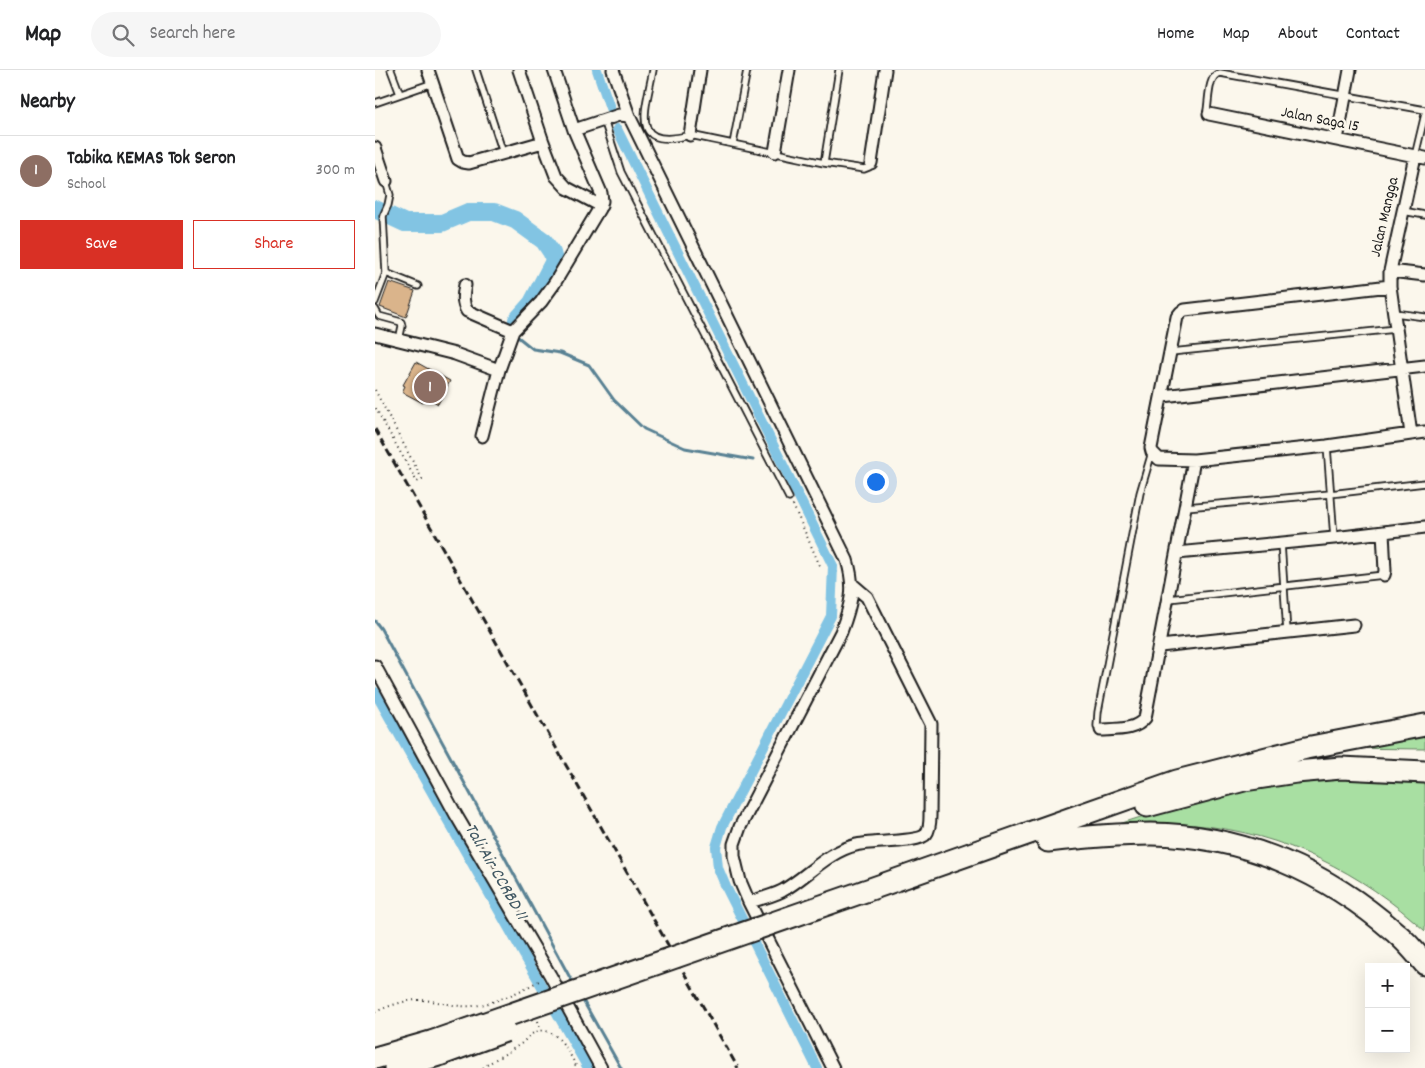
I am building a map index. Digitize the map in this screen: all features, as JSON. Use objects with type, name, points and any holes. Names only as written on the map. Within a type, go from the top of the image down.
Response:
[{"type":"highway","points":[[1050,833],[1177,781],[1306,748],[1425,725]]},
{"type":"highway","points":[[395,1068],[438,1047],[1050,833],[1153,792],[1247,770],[1293,764],[1343,760],[1425,763]]},
{"type":"highway","points":[[1050,833],[1157,802],[1244,780],[1296,772],[1341,768],[1425,772]]},
{"type":"highway","points":[[1050,833],[1153,834],[1211,840],[1257,851],[1286,861],[1345,894],[1397,934],[1425,964]]},
{"type":"highway","points":[[375,1058],[438,1047]]},
{"type":"street","points":[[428,70],[458,159],[469,163],[543,142]]},
{"type":"street","points":[[519,70],[556,176],[567,188],[601,206]]},
{"type":"street","points":[[482,436],[499,370],[513,331],[538,306],[550,290],[601,206],[601,193],[574,130],[554,70]]},
{"type":"street","points":[[613,70],[629,116],[847,560],[853,585],[848,613],[841,632],[740,827],[734,844],[735,864],[749,902],[833,1068]]},
{"type":"street","points":[[690,135],[700,70]]},
{"type":"street","points":[[775,152],[789,70]]},
{"type":"street","points":[[871,163],[885,70]]},
{"type":"street","points":[[1337,140],[1350,70]]},
{"type":"street","name":"Jalan Saga 15","points":[[1209,114],[1420,157]]},
{"type":"street","points":[[574,130],[619,115],[629,116]]},
{"type":"street","points":[[375,148],[386,180]]},
{"type":"street","name":"Jalan Mangga","points":[[1411,434],[1390,286],[1390,271],[1403,211],[1420,157]]},
{"type":"street","points":[[1390,271],[1425,275]]},
{"type":"street","points":[[465,286],[463,298],[467,311],[513,331]]},
{"type":"street","points":[[1390,286],[1181,312],[1177,317],[1163,396],[1151,448],[1155,458],[1163,460],[1194,460],[1327,446],[1425,432]]},
{"type":"street","points":[[375,334],[455,354],[499,370]]},
{"type":"street","points":[[1163,396],[1425,366]]},
{"type":"street","points":[[1101,730],[1133,727],[1142,723],[1145,718],[1194,460]]},
{"type":"street","points":[[1177,554],[1425,527]]},
{"type":"street","points":[[1383,532],[1384,575]]},
{"type":"street","points":[[749,902],[781,891],[846,848],[865,843],[914,840],[922,838],[929,829],[931,806],[931,724],[867,597],[853,585]]},
{"type":"street","points":[[1160,646],[1354,625]]},
{"type":"street","points":[[375,666],[456,815],[550,975],[601,1068]]},
{"type":"lane","points":[[391,70],[400,94]]},
{"type":"lane","points":[[476,70],[503,153]]},
{"type":"lane","points":[[653,70],[645,118],[647,131],[654,138],[673,140],[690,135],[824,163],[864,169],[869,167],[871,163]]},
{"type":"lane","points":[[733,144],[747,70]]},
{"type":"lane","points":[[824,163],[839,70]]},
{"type":"lane","points":[[1209,114],[1207,110],[1212,78],[1216,73],[1346,95],[1425,112],[1420,157]]},
{"type":"lane","points":[[375,103],[433,84]]},
{"type":"lane","points":[[603,120],[621,172],[789,498]]},
{"type":"lane","points":[[375,302],[387,273],[383,216],[390,194],[386,180]]},
{"type":"lane","points":[[1403,211],[1425,215]]},
{"type":"lane","points":[[387,273],[418,286]]},
{"type":"lane","points":[[375,309],[379,316],[401,322],[403,326],[399,340]]},
{"type":"lane","points":[[1395,313],[1425,317]]},
{"type":"lane","points":[[1171,352],[1397,329]]},
{"type":"lane","points":[[1327,446],[1334,538]]},
{"type":"lane","points":[[1101,730],[1097,726],[1098,712],[1139,493],[1152,452]]},
{"type":"lane","points":[[1186,507],[1425,483]]},
{"type":"lane","points":[[1281,543],[1287,632]]},
{"type":"lane","points":[[1169,599],[1384,575]]},
{"type":"path","points":[[375,390],[423,479],[417,482],[375,408]]},
{"type":"path","points":[[789,498],[820,566]]},
{"type":"path","points":[[375,1012],[399,1003],[415,1000],[473,1006],[513,995],[545,978]]},
{"type":"path","points":[[483,1068],[524,1042],[531,1034],[541,1031],[548,1032],[557,1038],[566,1048],[577,1068]]},
{"type":"green space","points":[[1425,732],[1425,749],[1334,748]]},
{"type":"green space","points":[[1340,778],[1425,781],[1425,931],[1401,910],[1348,874],[1290,846],[1228,829],[1196,825],[1166,823],[1116,825],[1159,811],[1246,788]]},
{"type":"building","points":[[389,282],[415,291],[406,317],[380,307]]},
{"type":"building","points":[[416,362],[450,381],[438,404],[427,397],[423,403],[402,392],[405,386],[403,385]]},
{"type":"waterway","points":[[597,70],[610,108]]},
{"type":"waterway","points":[[617,129],[833,566],[831,616],[722,827],[716,847],[718,868],[726,887],[817,1068]]},
{"type":"waterway","points":[[375,209],[405,223],[442,223],[468,212],[494,212],[515,220],[544,241],[552,253],[554,261],[532,303],[517,320]]},
{"type":"waterway","points":[[518,337],[533,349],[560,353],[589,365],[614,400],[644,429],[685,448],[753,460]]},
{"type":"waterway","points":[[375,621],[574,985]]},
{"type":"waterway","name":"Tali Air CCRBD 11","points":[[375,692],[588,1068]]},
{"type":"waterway","points":[[581,997],[621,1068]]},
{"type":"railway","points":[[375,429],[738,1068]]},
{"type":"place","name":"Tabika KEMAS Tok Seron","points":[[430,387]]}]
